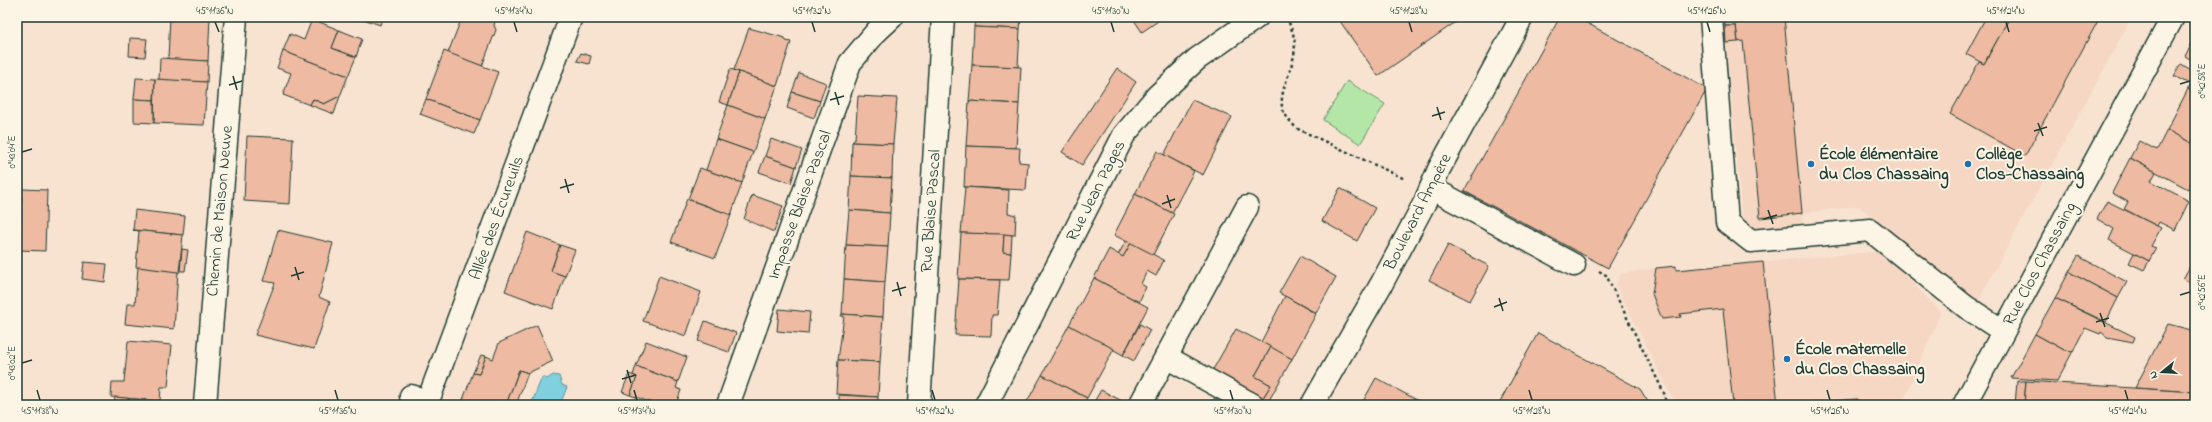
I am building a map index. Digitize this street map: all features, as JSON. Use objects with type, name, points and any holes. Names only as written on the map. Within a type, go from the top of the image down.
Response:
[{"type":"street","name":"Chemin de Maison Neuve","points":[[205,405],[236,17]]},
{"type":"street","name":"Allée des Écureuils","points":[[411,396],[428,401],[571,17]]},
{"type":"street","name":"Impasse Blaise Pascal","points":[[728,405],[850,63],[877,31],[892,17]]},
{"type":"street","name":"Rue Blaise Pascal","points":[[919,405],[943,17]]},
{"type":"street","name":"Rue Jean Pages","points":[[986,405],[1124,135],[1156,96],[1198,59],[1257,17]]},
{"type":"street","name":"Boulevard Ampère","points":[[1312,405],[1382,283],[1428,195],[1439,169],[1522,17]]},
{"type":"street","points":[[1711,17],[1728,222],[1751,241],[1870,230],[1966,307],[2003,331]]},
{"type":"street","name":"Rue Clos Chassaing","points":[[1964,405],[2173,17]]},
{"type":"street","points":[[1428,195],[1574,265]]},
{"type":"street","points":[[1140,405],[1247,207]]},
{"type":"street","points":[[1166,357],[1253,405]]},
{"type":"path","points":[[1286,17],[1296,43],[1294,58],[1283,93],[1282,106],[1286,116],[1296,128],[1411,183],[1428,195]]},
{"type":"path","points":[[1574,265],[1590,267],[1606,275],[1664,393],[1666,405]]},
{"type":"shaded area","points":[[1724,17],[2132,17],[1977,303],[1859,206],[1802,213],[1803,224],[1755,229],[1746,224],[1742,216]]},
{"type":"shaded area","name":"École maternelle du Clos Chassaing","points":[[1882,251],[1941,312],[1902,405],[1676,405],[1616,285],[1621,274],[1656,268],[1676,266],[1677,270]]},
{"type":"green space","points":[[1347,81],[1385,104],[1360,144],[1323,120]]},
{"type":"water","points":[[553,375],[559,376],[562,385],[567,387],[560,405],[531,405],[542,377],[547,379]]},
{"type":"building","points":[[170,17],[210,17],[208,61],[168,59]]},
{"type":"building","points":[[358,17],[383,17],[380,25]]},
{"type":"building","points":[[462,17],[501,17],[500,20],[496,18],[494,25],[496,30],[482,66],[448,53]]},
{"type":"building","points":[[975,17],[1021,17],[1020,29],[974,27]]},
{"type":"building","points":[[1132,17],[1164,17],[1142,32]]},
{"type":"building","points":[[1337,17],[1463,17],[1378,76]]},
{"type":"building","points":[[1560,17],[1576,17],[1707,89],[1608,268],[1464,191]]},
{"type":"building","points":[[1724,17],[1784,17],[1802,213],[1760,218],[1743,41],[1738,42],[1736,26],[1725,26]]},
{"type":"building","points":[[1986,17],[2010,17],[1984,64],[1966,54]]},
{"type":"building","points":[[2010,17],[2100,17],[2025,156],[1950,114],[1979,62],[1984,64]]},
{"type":"building","points":[[312,19],[339,30],[332,48],[356,57],[348,76],[283,51],[290,34],[304,40]]},
{"type":"building","points":[[1725,26],[1736,26],[1738,42],[1726,43]]},
{"type":"building","points":[[974,27],[1020,29],[1018,67],[972,65]]},
{"type":"building","points":[[749,28],[785,38],[786,41],[791,42],[777,86],[734,70]]},
{"type":"building","points":[[339,30],[362,39],[356,57],[332,48]]},
{"type":"building","points":[[130,38],[147,39],[145,57],[129,56]]},
{"type":"building","points":[[2195,38],[2195,62],[2185,56]]},
{"type":"building","points":[[283,51],[348,76],[340,96],[324,104],[313,99],[310,105],[283,95],[291,73],[277,68]]},
{"type":"building","points":[[444,51],[498,72],[480,120],[426,99]]},
{"type":"building","points":[[581,53],[591,56],[589,64],[577,61]]},
{"type":"building","points":[[160,58],[208,61],[207,82],[159,80]]},
{"type":"building","points":[[2181,64],[2195,72],[2195,93],[2188,89],[2191,85],[2174,76]]},
{"type":"building","points":[[972,65],[1021,67],[1019,104],[969,101]]},
{"type":"building","points":[[1117,68],[1136,82],[1082,165],[1062,152]]},
{"type":"building","points":[[730,69],[739,72],[728,105],[719,102]]},
{"type":"building","points":[[739,72],[777,86],[765,119],[728,105]]},
{"type":"building","points":[[799,73],[826,83],[820,101],[792,92]]},
{"type":"building","points":[[136,78],[155,79],[154,100],[134,99]]},
{"type":"building","points":[[155,79],[207,82],[204,125],[154,123]]},
{"type":"building","points":[[2188,89],[2195,93],[2195,145],[2167,130]]},
{"type":"building","points":[[792,92],[820,101],[814,118],[787,108]]},
{"type":"building","points":[[340,96],[334,114],[310,105],[313,99],[324,104]]},
{"type":"building","points":[[858,96],[897,98],[893,144],[852,142],[855,139]]},
{"type":"building","points":[[134,99],[154,100],[154,123],[134,122]]},
{"type":"building","points":[[426,99],[480,120],[474,134],[420,114]]},
{"type":"building","points":[[1192,100],[1232,117],[1203,175],[1164,155]]},
{"type":"building","points":[[969,101],[1019,104],[1016,148],[966,146]]},
{"type":"building","points":[[728,105],[765,119],[753,152],[716,139]]},
{"type":"building","points":[[2167,130],[2195,145],[2195,175],[2188,189],[2130,158],[2139,141],[2157,150]]},
{"type":"building","points":[[247,136],[293,138],[290,204],[244,201]]},
{"type":"building","points":[[716,139],[753,152],[742,183],[706,170]]},
{"type":"building","points":[[771,139],[802,150],[796,167],[765,156]]},
{"type":"building","points":[[852,142],[893,144],[892,178],[851,176]]},
{"type":"building","points":[[966,146],[1020,148],[1019,162],[1028,163],[1026,190],[964,187]]},
{"type":"building","points":[[1157,151],[1194,171],[1172,213],[1135,194]]},
{"type":"building","points":[[765,156],[796,167],[791,183],[759,172]]},
{"type":"building","points":[[2130,158],[2156,172],[2151,181],[2189,201],[2175,230],[2159,222],[2157,226],[2124,209],[2128,202],[2112,193]]},
{"type":"building","points":[[700,168],[742,183],[731,215],[688,199]]},
{"type":"building","points":[[851,176],[892,178],[890,213],[849,210]]},
{"type":"building","points":[[965,187],[1009,190],[1008,213],[1016,215],[1015,235],[961,233]]},
{"type":"building","points":[[1340,188],[1375,208],[1357,241],[1322,221]]},
{"type":"building","points":[[22,189],[47,190],[45,251],[20,250]]},
{"type":"building","points":[[1135,194],[1174,214],[1153,255],[1114,235]]},
{"type":"building","points":[[752,195],[783,206],[774,232],[744,219]]},
{"type":"building","points":[[687,199],[731,215],[715,258],[671,242]]},
{"type":"building","points":[[2107,201],[2161,228],[2151,246],[2156,248],[2149,261],[2109,240],[2114,229],[2097,219]]},
{"type":"building","points":[[135,210],[185,216],[183,235],[133,230]]},
{"type":"building","points":[[849,210],[890,213],[888,247],[846,245]]},
{"type":"building","points":[[133,230],[183,235],[179,273],[136,267],[139,231]]},
{"type":"building","points":[[278,230],[333,243],[319,297],[330,302],[314,349],[255,335],[275,283],[263,281]]},
{"type":"building","points":[[527,232],[560,245],[551,271],[565,276],[553,309],[505,291]]},
{"type":"building","points":[[961,233],[1004,234],[1003,252],[1011,253],[1009,280],[958,279]]},
{"type":"building","points":[[1004,234],[1012,235],[1011,253],[1003,252]]},
{"type":"building","points":[[1126,241],[1131,243],[1123,257],[1118,255]]},
{"type":"building","points":[[1131,243],[1164,260],[1156,276],[1147,271],[1141,284],[1146,287],[1139,302],[1094,278],[1109,249],[1123,257]]},
{"type":"building","points":[[560,245],[575,250],[565,276],[551,271]]},
{"type":"building","points":[[846,245],[888,247],[885,282],[844,279]]},
{"type":"building","points":[[1448,245],[1489,266],[1470,301],[1429,280]]},
{"type":"building","points":[[182,249],[188,250],[185,271],[180,271]]},
{"type":"building","points":[[2134,253],[2149,261],[2144,270],[2129,263]]},
{"type":"building","points":[[1300,256],[1336,277],[1316,313],[1279,293]]},
{"type":"building","points":[[2078,256],[2127,282],[2118,298],[2069,272]]},
{"type":"building","points":[[2195,257],[2195,276],[2191,283],[2183,279]]},
{"type":"building","points":[[84,262],[107,264],[105,282],[82,279]]},
{"type":"building","points":[[1763,262],[1778,405],[1733,405],[1723,309],[1680,314],[1681,317],[1662,319],[1652,294],[1656,268],[1676,266],[1676,270]]},
{"type":"building","points":[[138,267],[178,272],[174,329],[125,324],[127,304],[135,304]]},
{"type":"building","points":[[2069,272],[2118,298],[2106,322],[2055,298]]},
{"type":"building","points":[[659,276],[701,292],[686,336],[643,321]]},
{"type":"building","points":[[1094,278],[1148,307],[1123,355],[1069,325]]},
{"type":"building","points":[[844,279],[885,282],[883,317],[842,314]]},
{"type":"building","points":[[959,279],[1000,280],[997,315],[992,315],[991,336],[955,335]]},
{"type":"building","points":[[1285,296],[1316,314],[1292,359],[1261,342]]},
{"type":"building","points":[[2055,298],[2135,337],[2133,342],[2107,337],[2101,332],[2100,334],[2085,328],[2073,351],[2064,350],[2035,334]]},
{"type":"building","points":[[779,309],[810,312],[808,334],[777,331]]},
{"type":"building","points":[[842,314],[883,317],[880,362],[838,360],[844,316],[841,316]]},
{"type":"building","points":[[705,321],[736,333],[729,352],[698,341]]},
{"type":"building","points":[[1140,324],[1150,330],[1134,361],[1123,355]]},
{"type":"building","points":[[2168,324],[2195,331],[2195,392],[2135,388]]},
{"type":"building","points":[[537,325],[553,361],[528,373],[519,370],[506,405],[461,405],[473,373],[479,374],[486,356],[493,359],[499,343]]},
{"type":"building","points":[[1069,325],[1114,349],[1087,398],[1042,375]]},
{"type":"building","points":[[1236,329],[1271,347],[1255,376],[1271,385],[1261,401],[1211,373]]},
{"type":"building","points":[[1538,333],[1640,389],[1650,405],[1498,405]]},
{"type":"building","points":[[2035,334],[2064,350],[2073,351],[2057,381],[2011,378]]},
{"type":"building","points":[[128,341],[172,345],[168,387],[161,387],[160,401],[111,397],[112,382],[124,382]]},
{"type":"building","points":[[646,341],[687,357],[678,382],[636,366]]},
{"type":"building","points":[[1271,347],[1292,359],[1267,404],[1261,401],[1271,385],[1255,376]]},
{"type":"building","points":[[481,355],[486,356],[479,374],[473,373]]},
{"type":"building","points":[[838,360],[880,362],[878,397],[836,394]]},
{"type":"building","points":[[636,366],[678,382],[676,388],[681,390],[676,405],[658,405],[630,395],[637,377],[633,375]]},
{"type":"building","points":[[519,370],[528,373],[516,405],[506,405]]},
{"type":"building","points":[[629,374],[637,377],[630,395],[622,392]]},
{"type":"building","points":[[1042,375],[1087,398],[1083,405],[1025,405]]},
{"type":"building","points":[[1376,378],[1426,405],[1361,405]]},
{"type":"building","points":[[2017,381],[2026,381],[2024,405],[2015,405]]},
{"type":"building","points":[[2026,381],[2195,392],[2195,405],[2024,405]]},
{"type":"building","points":[[1101,390],[1124,402],[1122,405],[1099,405],[1094,402]]},
{"type":"building","points":[[839,395],[878,397],[878,405],[839,405]]},
{"type":"building","points":[[115,397],[145,400],[145,405],[114,405]]},
{"type":"building","points":[[1215,397],[1231,405],[1211,405]]},
{"type":"building","points":[[1857,399],[1857,405],[1784,405]]},
{"type":"place","name":"École élémentaire du Clos Chassaing","points":[[1811,164]]},
{"type":"place","name":"Collège Clos-Chassaing","points":[[1968,164]]},
{"type":"place","name":"École maternelle du Clos Chassaing","points":[[1787,359]]}]
